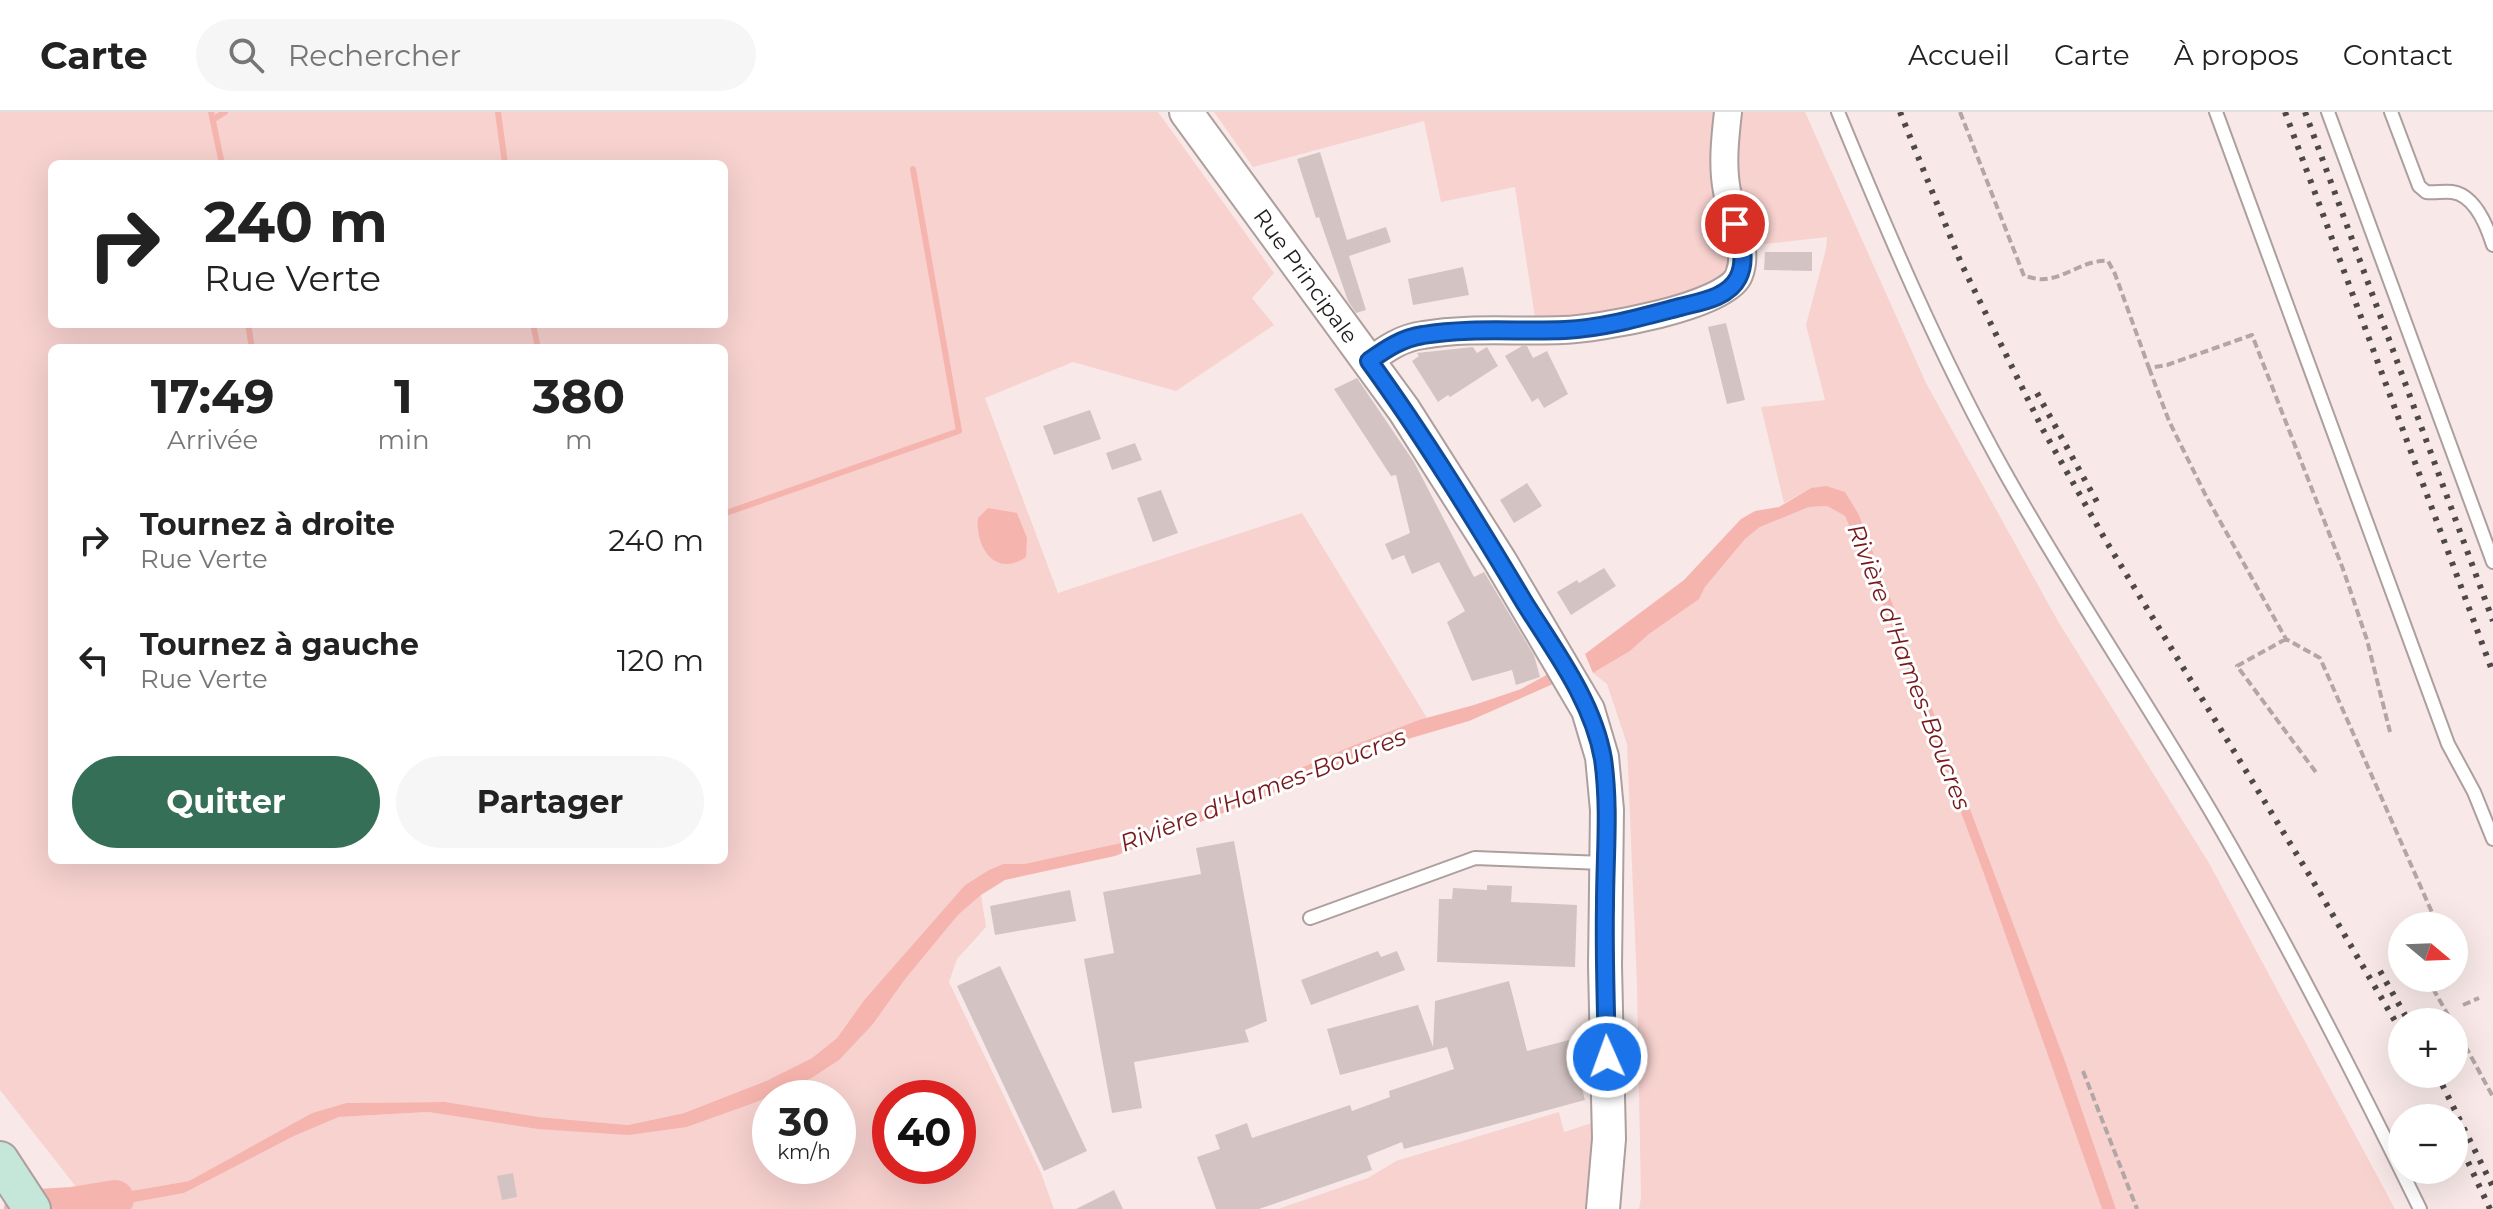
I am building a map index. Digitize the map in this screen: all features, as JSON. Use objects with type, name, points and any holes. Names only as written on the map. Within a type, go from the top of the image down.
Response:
[{"type":"main road","points":[[6,1169],[32,1209]]},
{"type":"street","name":"Rue Principale","points":[[1186,112],[1404,410],[1557,656],[1594,727],[1602,757],[1607,810],[1605,966],[1609,1139],[1603,1209]]},
{"type":"street","points":[[1369,361],[1393,344],[1422,335],[1464,330],[1565,330],[1600,326],[1707,300],[1732,286],[1739,277],[1742,252],[1726,189],[1728,112]]},
{"type":"lane","points":[[1838,112],[1941,348],[2002,468],[2217,822],[2342,1051],[2420,1209]]},
{"type":"lane","points":[[2216,112],[2448,744],[2474,792],[2493,839]]},
{"type":"lane","points":[[2328,112],[2493,562]]},
{"type":"lane","points":[[2391,112],[2419,186],[2426,192],[2449,191],[2467,199],[2483,219],[2493,245]]},
{"type":"lane","points":[[1310,918],[1475,858],[1607,863]]},
{"type":"path","points":[[1960,112],[2024,276],[2042,280],[2099,260],[2108,261],[2169,421],[2206,496],[2286,639],[2320,658],[2432,912]]},
{"type":"path","points":[[2149,368],[2167,365],[2252,335],[2343,569],[2367,640],[2390,732]]},
{"type":"path","points":[[2286,639],[2237,666],[2318,775]]},
{"type":"path","points":[[2463,1005],[2479,998]]},
{"type":"path","points":[[2468,1051],[2493,1097]]},
{"type":"path","points":[[2083,1071],[2137,1209]]},
{"type":"shaded area","points":[[0,112],[1158,112],[1274,273],[1252,298],[1274,325],[1176,391],[1073,362],[985,398],[1058,593],[1302,513],[1427,718],[1352,746],[1130,841],[1024,864],[1003,864],[989,870],[965,885],[865,999],[837,1038],[812,1058],[768,1080],[752,1080],[752,1086],[684,1113],[628,1125],[539,1117],[445,1102],[346,1103],[312,1113],[189,1181],[84,1197],[0,1090]]},
{"type":"shaded area","points":[[1214,112],[1805,112],[1926,383],[2059,623],[2209,863],[2395,1209],[2116,1209],[2065,1061],[1859,515],[1811,488],[1784,503],[1761,407],[1825,400],[1806,325],[1827,237],[1755,245],[1719,287],[1589,320],[1535,317],[1515,187],[1441,202],[1424,121],[1253,167]]},
{"type":"shaded area","points":[[1827,506],[1845,516],[1887,615],[1984,874],[2102,1209],[1639,1209],[1637,985],[1627,744],[1607,684],[1593,673],[1630,651],[1698,599],[1745,539],[1760,527],[1809,507]]},
{"type":"shaded area","points":[[981,895],[986,927],[957,959],[949,982],[1041,1173],[1054,1209],[97,1209],[184,1193],[294,1136],[339,1117],[428,1112],[537,1129],[687,1127],[752,1104],[752,1184],[856,1184],[856,1080],[808,1080],[873,1024],[958,915]]},
{"type":"shaded area","points":[[1559,1112],[1564,1132],[1595,1122],[1588,1209],[1278,1209],[1368,1178],[1396,1161]]},
{"type":"water","points":[[1826,486],[1845,492],[1859,515],[2065,1061],[2116,1209],[2102,1209],[1984,874],[1887,615],[1845,516],[1827,506],[1809,507],[1760,527],[1745,539],[1705,587],[1699,599],[1630,651],[1593,673],[1585,654],[1684,580],[1741,519],[1755,511],[1779,507],[1811,488]]},
{"type":"water","points":[[988,508],[1017,513],[1027,538],[1026,557],[1005,564],[990,557],[980,540],[978,529],[978,518]]},
{"type":"water","points":[[1550,673],[1553,684],[1469,721],[1374,749],[1115,856],[1005,880],[958,915],[873,1024],[839,1060],[808,1080],[768,1080],[812,1058],[837,1038],[865,999],[965,885],[989,870],[1003,864],[1024,864],[1130,841],[1352,746],[1419,720],[1521,689]]},
{"type":"water","points":[[752,1086],[752,1104],[687,1127],[628,1135],[537,1129],[428,1112],[339,1117],[294,1136],[184,1193],[97,1209],[64,1209],[59,1199],[189,1181],[312,1113],[346,1103],[445,1102],[539,1117],[628,1125],[684,1113]]},
{"type":"building","points":[[1320,152],[1347,240],[1386,227],[1391,242],[1349,256],[1366,310],[1356,313],[1348,301],[1319,217],[1316,218],[1297,159]]},
{"type":"building","points":[[1765,252],[1812,252],[1812,271],[1764,270]]},
{"type":"building","points":[[1463,267],[1469,295],[1413,305],[1408,279]]},
{"type":"building","points":[[1726,323],[1745,400],[1727,404],[1708,327]]},
{"type":"building","points":[[1527,346],[1533,358],[1547,351],[1568,394],[1544,408],[1538,398],[1532,402],[1505,356]]},
{"type":"building","points":[[1473,347],[1477,353],[1487,347],[1498,366],[1438,402],[1412,361],[1419,356],[1417,353]]},
{"type":"building","points":[[1357,378],[1414,462],[1474,577],[1484,572],[1534,655],[1540,677],[1516,685],[1512,670],[1472,681],[1447,622],[1465,611],[1439,562],[1412,574],[1404,555],[1392,560],[1385,544],[1410,533],[1396,475],[1391,476],[1334,389]]},
{"type":"building","points":[[1090,410],[1101,439],[1054,455],[1043,426]]},
{"type":"building","points":[[1135,443],[1142,460],[1112,470],[1106,453]]},
{"type":"building","points":[[1527,483],[1542,506],[1514,523],[1500,500]]},
{"type":"building","points":[[1161,490],[1178,533],[1153,542],[1137,498]]},
{"type":"building","points":[[1604,568],[1616,586],[1571,615],[1557,592]]},
{"type":"building","points":[[1234,841],[1267,1021],[1245,1030],[1249,1042],[1134,1062],[1142,1108],[1112,1113],[1084,959],[1114,953],[1103,892],[1201,874],[1196,848]]},
{"type":"building","points":[[1487,885],[1512,886],[1511,902],[1577,905],[1575,967],[1437,962],[1439,899],[1452,899],[1453,888],[1487,890]]},
{"type":"building","points":[[1070,890],[1076,921],[995,935],[990,906]]},
{"type":"building","points":[[1378,951],[1381,957],[1397,951],[1405,970],[1311,1005],[1301,980]]},
{"type":"building","points":[[1000,966],[1087,1151],[1044,1171],[957,986]]},
{"type":"building","points":[[1509,981],[1527,1051],[1569,1040],[1585,1100],[1404,1149],[1402,1142],[1367,1156],[1372,1170],[1259,1209],[1216,1209],[1197,1157],[1220,1149],[1215,1135],[1247,1123],[1252,1138],[1350,1105],[1352,1111],[1390,1097],[1389,1091],[1454,1069],[1447,1047],[1340,1075],[1327,1029],[1418,1005],[1433,1047],[1435,1001]]},
{"type":"building","points":[[513,1173],[517,1197],[502,1200],[497,1176]]},
{"type":"building","points":[[1114,1190],[1123,1209],[1076,1209]]},
{"type":"waterway","points":[[211,112],[221,160]]},
{"type":"waterway","points":[[214,119],[225,112]]},
{"type":"waterway","points":[[498,112],[504,160]]},
{"type":"waterway","points":[[728,512],[959,431],[913,169]]},
{"type":"waterway","points":[[249,328],[251,344]]},
{"type":"waterway","points":[[534,328],[537,344]]},
{"type":"waterway","name":"Rivière d'Hames-Boucres","points":[[23,1209],[115,1199]]},
{"type":"railway","points":[[1900,112],[1961,263],[2042,428],[2106,541],[2388,1009]]},
{"type":"railway","points":[[2285,112],[2493,673]]},
{"type":"railway","points":[[2305,112],[2493,621]]},
{"type":"railway","points":[[2037,393],[2097,502]]},
{"type":"railway","points":[[2380,971],[2401,1008]]},
{"type":"railway","points":[[2444,1088],[2493,1187]]},
{"type":"railway","points":[[2468,1162],[2490,1209]]},
{"type":"route","points":[[1607,1057],[1607,810],[1602,757],[1594,727],[1581,697],[1500,561],[1404,410],[1369,361],[1393,344],[1410,337],[1464,330],[1582,329],[1707,300],[1732,286],[1739,277],[1742,252],[1735,224]]}]
